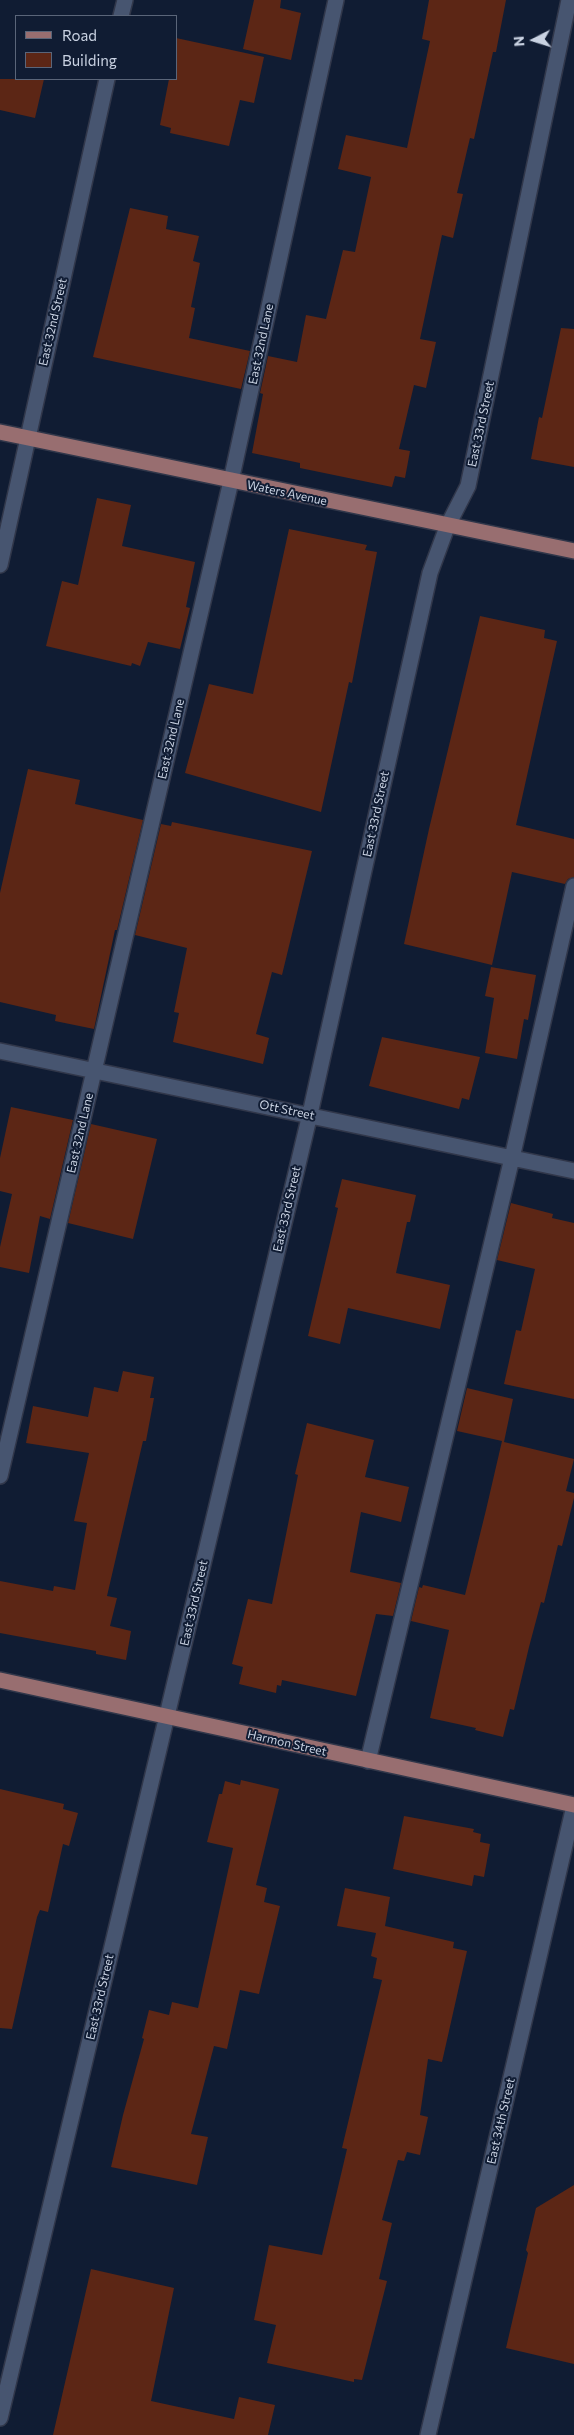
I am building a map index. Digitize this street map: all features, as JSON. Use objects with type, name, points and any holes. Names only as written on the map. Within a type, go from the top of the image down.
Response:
[{"type":"main road","name":"Waters Avenue","points":[[0,432],[574,551]]},
{"type":"main road","name":"Harmon Street","points":[[0,1680],[574,1806]]},
{"type":"street","points":[[121,15],[125,0]]},
{"type":"street","name":"East 32nd Lane","points":[[0,1476],[230,481],[336,0]]},
{"type":"street","name":"East 33rd Street","points":[[0,2418],[310,1114],[430,574],[447,526],[468,486],[569,0]]},
{"type":"street","name":"East 32nd Street","points":[[0,565],[107,80]]},
{"type":"street","points":[[368,1761],[512,1158],[574,886]]},
{"type":"street","name":"Ott Street","points":[[0,1051],[310,1114],[574,1171]]},
{"type":"street","name":"East 34th Street","points":[[428,2435],[574,1806]]},
{"type":"building","points":[[254,0],[281,0],[280,8],[301,13],[291,60],[243,49]]},
{"type":"building","points":[[429,0],[506,0],[496,52],[493,52],[474,139],[470,138],[457,193],[463,194],[453,238],[442,235],[420,339],[436,342],[426,388],[414,385],[399,449],[410,451],[405,478],[395,476],[392,487],[300,468],[300,463],[252,453],[263,394],[260,393],[268,356],[297,362],[306,315],[326,319],[343,250],[355,252],[371,177],[338,169],[346,135],[407,148],[430,41],[422,39]]},
{"type":"building","points":[[178,38],[264,57],[254,103],[240,100],[229,146],[170,133],[171,128],[160,125],[169,80],[178,80]]},
{"type":"building","points":[[0,79],[44,80],[35,118],[0,110]]},
{"type":"building","points":[[130,208],[168,216],[166,229],[199,236],[193,261],[200,263],[191,307],[195,308],[189,338],[250,351],[241,389],[93,357]]},
{"type":"building","points":[[561,328],[574,329],[574,467],[531,459],[539,417],[542,418]]},
{"type":"building","points":[[97,498],[131,505],[122,546],[195,562],[186,607],[190,608],[180,649],[148,642],[140,666],[132,663],[131,666],[46,646],[62,581],[78,585]]},
{"type":"building","points":[[289,529],[367,545],[365,550],[377,552],[352,683],[349,682],[321,812],[185,773],[209,684],[253,694]]},
{"type":"building","points":[[480,616],[545,630],[544,638],[557,641],[516,825],[574,839],[574,877],[568,879],[565,884],[512,872],[492,965],[404,944],[429,829]]},
{"type":"building","points":[[28,769],[80,780],[75,804],[143,820],[117,930],[115,930],[94,1029],[55,1021],[56,1015],[0,1002],[0,893]]},
{"type":"building","points":[[172,822],[312,851],[282,975],[272,972],[256,1034],[269,1038],[263,1064],[173,1042],[179,1013],[174,1012],[187,948],[135,935],[161,824],[171,826]]},
{"type":"building","points":[[491,967],[536,975],[528,1020],[524,1019],[517,1059],[485,1053],[494,998],[485,996]]},
{"type":"building","points":[[382,1037],[480,1057],[469,1100],[462,1098],[459,1109],[369,1086]]},
{"type":"building","points":[[11,1107],[73,1120],[50,1219],[40,1216],[29,1273],[0,1267],[0,1247],[12,1194],[0,1191],[0,1158]]},
{"type":"building","points":[[91,1124],[157,1139],[133,1239],[68,1223]]},
{"type":"building","points":[[342,1179],[416,1195],[410,1222],[407,1222],[396,1273],[450,1285],[440,1329],[348,1308],[340,1344],[308,1336],[338,1208],[335,1207]]},
{"type":"building","points":[[511,1203],[553,1214],[552,1218],[574,1223],[574,1399],[504,1384],[516,1330],[521,1331],[535,1269],[497,1260]]},
{"type":"building","points":[[123,1371],[154,1377],[150,1398],[154,1398],[146,1441],[143,1441],[107,1596],[117,1598],[110,1626],[131,1631],[126,1660],[96,1654],[96,1651],[0,1633],[0,1581],[53,1591],[54,1586],[75,1590],[87,1523],[74,1521],[89,1453],[26,1443],[33,1406],[88,1417],[94,1387],[118,1392]]},
{"type":"building","points":[[467,1388],[513,1399],[504,1442],[574,1459],[566,1491],[574,1493],[574,1498],[562,1546],[558,1545],[544,1603],[541,1602],[529,1647],[514,1710],[510,1709],[503,1737],[475,1730],[476,1728],[430,1718],[449,1630],[411,1621],[419,1587],[422,1588],[423,1585],[465,1595],[486,1510],[502,1441],[457,1431]]},
{"type":"building","points":[[307,1423],[374,1440],[365,1477],[409,1487],[401,1522],[361,1512],[350,1572],[401,1583],[393,1616],[376,1614],[356,1696],[282,1680],[281,1686],[277,1685],[276,1693],[239,1684],[243,1667],[232,1664],[248,1599],[272,1604],[298,1475],[295,1474]]},
{"type":"building","points":[[241,1780],[279,1789],[256,1885],[267,1888],[264,1902],[280,1906],[259,1994],[240,1990],[227,2049],[214,2046],[191,2134],[208,2137],[197,2185],[111,2167],[144,2039],[142,2038],[149,2010],[169,2015],[172,2002],[198,2008],[233,1848],[207,1842],[219,1794],[222,1794],[225,1781],[240,1785]]},
{"type":"building","points":[[0,1789],[64,1804],[63,1809],[78,1813],[69,1846],[63,1844],[48,1912],[40,1910],[37,1917],[12,2029],[0,2028]]},
{"type":"building","points":[[404,1816],[474,1829],[473,1832],[481,1834],[480,1842],[490,1844],[484,1877],[474,1875],[472,1886],[393,1869]]},
{"type":"building","points":[[345,1888],[390,1897],[385,1926],[454,1942],[453,1948],[467,1951],[442,2062],[428,2059],[420,2115],[428,2117],[420,2155],[407,2152],[404,2161],[398,2160],[382,2220],[392,2223],[379,2279],[387,2281],[362,2380],[354,2379],[354,2382],[267,2363],[276,2325],[254,2320],[269,2245],[322,2255],[347,2149],[342,2148],[382,1980],[373,1978],[377,1958],[371,1956],[376,1933],[337,1926]]},
{"type":"building","points":[[574,2185],[574,2364],[506,2348],[528,2253],[526,2250],[536,2208]]},
{"type":"building","points":[[91,2269],[174,2288],[151,2401],[234,2419],[239,2397],[275,2405],[268,2435],[53,2435]]}]
